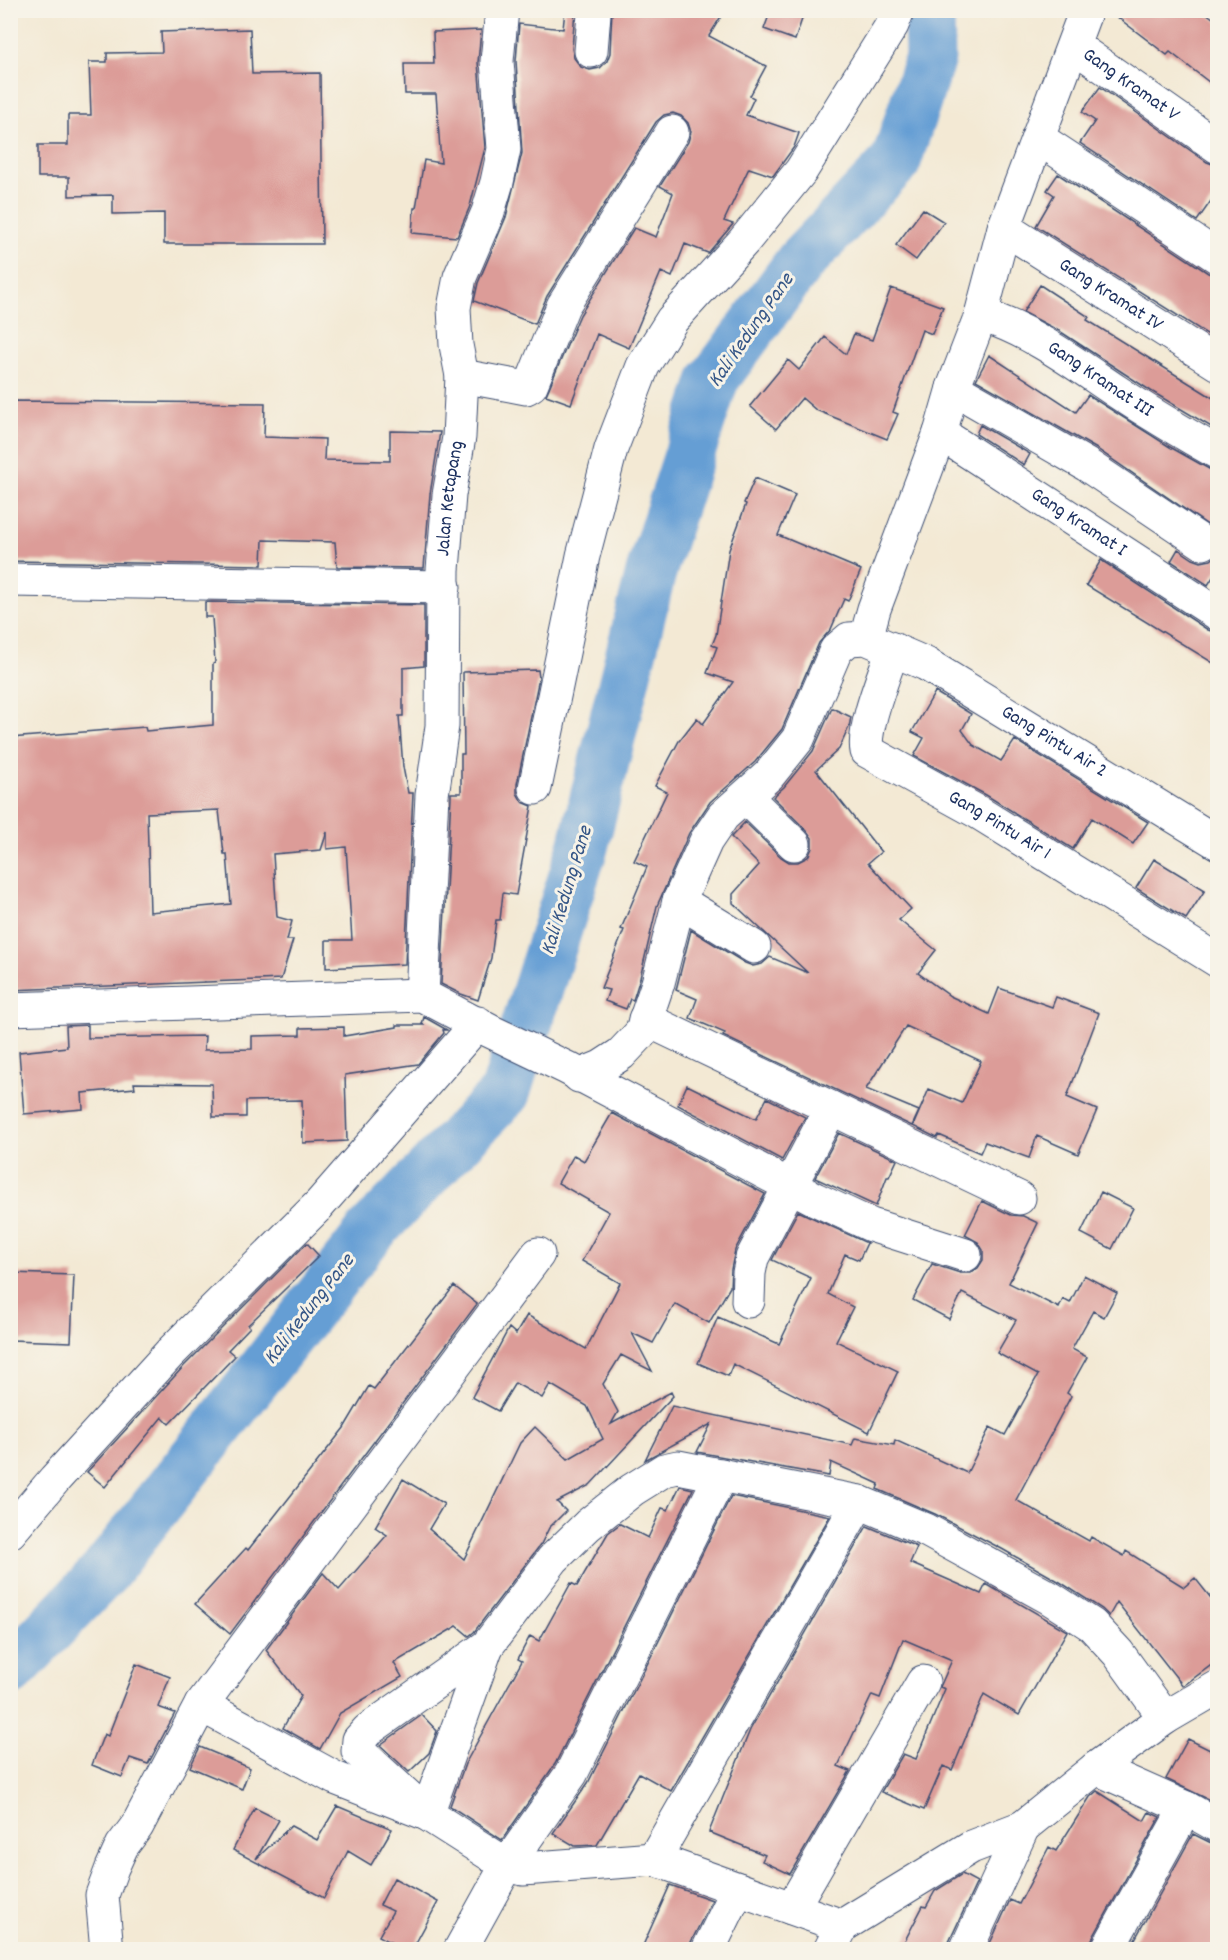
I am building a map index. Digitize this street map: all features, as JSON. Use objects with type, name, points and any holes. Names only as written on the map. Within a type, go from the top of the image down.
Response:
[{"type":"street","name":"Jalan Ketapang","points":[[422,994],[432,795],[442,726],[443,570],[449,495],[459,437],[462,376],[456,345],[454,308],[460,277],[488,212],[504,149],[497,61],[502,10]]},
{"type":"street","points":[[591,51],[594,14],[592,10]]},
{"type":"street","points":[[536,788],[583,556],[611,449],[643,366],[672,320],[744,241],[801,171],[892,24],[898,10]]},
{"type":"street","points":[[573,1072],[601,1067],[621,1053],[641,1033],[658,983],[679,901],[706,842],[723,816],[770,775],[798,739],[836,650],[871,642],[874,609],[940,433],[953,388],[981,315],[1004,228],[1086,10]]},
{"type":"street","name":"Gang Kramat V","points":[[1074,46],[1218,147]]},
{"type":"street","points":[[462,376],[526,388],[531,385],[563,306],[672,132]]},
{"type":"street","points":[[1038,138],[1218,257]]},
{"type":"street","name":"Gang Kramat IV","points":[[1004,228],[1218,364]]},
{"type":"street","name":"Gang Kramat III","points":[[981,315],[1004,322],[1056,351],[1145,410],[1218,453]]},
{"type":"street","points":[[953,388],[1088,465],[1203,543]]},
{"type":"street","name":"Gang Kramat I","points":[[940,433],[1218,614]]},
{"type":"street","points":[[10,580],[444,587]]},
{"type":"street","name":"Gang Pintu Air 2","points":[[871,642],[926,664],[1218,843]]},
{"type":"street","name":"Gang Pintu Air 1","points":[[871,642],[873,709],[866,743],[867,751],[976,811],[1218,961]]},
{"type":"street","points":[[746,797],[794,844]]},
{"type":"street","points":[[679,901],[754,947]]},
{"type":"street","points":[[10,1009],[422,994],[789,1187],[871,1225],[965,1255]]},
{"type":"street","points":[[645,1019],[1020,1198]]},
{"type":"street","points":[[10,1532],[55,1479],[163,1361],[319,1205],[484,1027]]},
{"type":"street","points":[[748,1301],[752,1258],[831,1108]]},
{"type":"street","points":[[107,1950],[102,1895],[112,1868],[122,1846],[137,1826],[201,1705],[538,1254]]},
{"type":"street","points":[[427,1814],[487,1646],[553,1559],[588,1525],[632,1490],[664,1470],[678,1467],[859,1502],[926,1530],[1050,1598],[1092,1625],[1118,1653],[1166,1718]]},
{"type":"street","points":[[460,1950],[507,1865],[571,1774],[722,1475]]},
{"type":"street","points":[[654,1859],[859,1502]]},
{"type":"street","points":[[487,1646],[368,1730],[359,1740],[358,1751],[427,1814],[507,1865],[531,1869],[654,1859],[792,1908],[836,1938],[971,1847],[1023,1827],[1096,1768],[1166,1718],[1218,1687]]},
{"type":"street","points":[[792,1908],[923,1682]]},
{"type":"street","points":[[201,1705],[334,1778],[427,1814]]},
{"type":"street","points":[[1096,1768],[1186,1808],[1218,1826]]},
{"type":"street","points":[[1107,1950],[1186,1808]]},
{"type":"street","points":[[966,1950],[1023,1827]]},
{"type":"street","points":[[708,1950],[738,1889]]},
{"type":"building","points":[[565,10],[575,10],[572,49],[574,58],[581,67],[590,70],[600,68],[607,61],[610,53],[612,10],[725,10],[709,36],[766,66],[750,96],[754,98],[746,115],[799,133],[794,147],[773,176],[749,168],[724,221],[733,224],[708,253],[685,244],[672,277],[661,272],[629,348],[597,334],[571,404],[546,395],[580,315],[634,228],[656,237],[673,193],[660,186],[688,142],[691,132],[688,123],[681,116],[673,113],[664,115],[656,122],[547,296],[535,324],[474,301],[478,283],[506,217],[522,153],[516,61],[519,24],[563,29]]},
{"type":"building","points":[[771,10],[805,10],[795,40],[764,29]]},
{"type":"building","points":[[1108,10],[1202,10],[1218,22],[1218,89],[1170,52],[1167,55]]},
{"type":"building","points":[[250,29],[252,74],[320,73],[322,244],[164,244],[164,213],[113,214],[113,195],[69,196],[69,177],[38,177],[38,145],[68,145],[68,115],[91,115],[89,62],[107,62],[107,53],[162,52],[161,32]]},
{"type":"building","points":[[481,30],[478,62],[485,148],[470,206],[457,237],[412,233],[414,208],[416,208],[424,160],[441,163],[436,94],[405,94],[404,64],[434,64],[433,32]]},
{"type":"building","points":[[1100,87],[1207,162],[1218,166],[1218,191],[1197,221],[1080,143],[1095,121],[1082,112]]},
{"type":"building","points":[[1058,174],[1208,273],[1218,276],[1218,341],[1036,226],[1054,195],[1047,190]]},
{"type":"building","points":[[923,209],[944,222],[916,260],[896,245]]},
{"type":"building","points":[[1040,285],[1089,317],[1087,320],[1218,401],[1218,431],[1151,391],[1061,332],[1023,312]]},
{"type":"building","points":[[891,288],[943,307],[932,334],[922,330],[893,412],[898,414],[887,439],[816,410],[802,398],[776,429],[750,406],[788,360],[799,370],[825,337],[846,354],[854,334],[872,340]]},
{"type":"building","points":[[989,355],[1076,412],[1088,395],[1170,447],[1218,472],[1218,532],[1097,449],[976,380]]},
{"type":"building","points":[[10,401],[265,403],[264,437],[325,439],[324,460],[390,461],[390,431],[440,432],[430,494],[424,568],[337,567],[335,542],[263,540],[262,565],[10,561]]},
{"type":"building","points":[[980,425],[1030,454],[1024,465],[976,434]]},
{"type":"building","points":[[755,478],[795,495],[778,535],[861,570],[848,601],[844,599],[831,629],[819,643],[782,729],[755,762],[710,802],[689,833],[657,906],[640,978],[633,1000],[630,999],[626,1009],[605,1001],[609,990],[601,988],[624,930],[621,929],[647,867],[634,861],[667,792],[655,786],[679,741],[697,718],[703,724],[733,682],[707,673],[717,647],[712,645],[716,635],[729,550],[746,504],[744,503]]},
{"type":"building","points":[[1178,549],[1201,562],[1211,560],[1218,554],[1218,569],[1208,585],[1171,561]]},
{"type":"building","points":[[1101,560],[1208,630],[1218,633],[1218,666],[1086,585]]},
{"type":"building","points":[[205,602],[424,605],[424,666],[403,668],[403,716],[399,716],[403,767],[408,793],[413,793],[405,964],[326,968],[326,940],[352,940],[346,847],[327,849],[327,832],[321,850],[273,854],[277,917],[292,921],[287,940],[293,940],[281,979],[10,990],[10,738],[145,727],[146,731],[213,725],[213,664],[215,663],[212,617],[205,617]],"holes":[[[219,810],[224,854],[227,854],[231,904],[150,912],[147,813]]]},
{"type":"building","points":[[538,670],[539,678],[517,784],[517,793],[522,802],[532,806],[516,895],[503,893],[500,920],[496,920],[491,958],[478,1000],[441,984],[451,793],[461,793],[461,754],[464,754],[463,672]]},
{"type":"building","points":[[935,692],[971,714],[962,730],[973,745],[1001,761],[1015,740],[1148,822],[1133,844],[1092,818],[1073,849],[986,795],[914,756],[924,738],[912,732]]},
{"type":"building","points":[[832,708],[851,717],[849,727],[839,749],[816,770],[881,852],[868,863],[911,909],[899,920],[936,950],[918,973],[950,996],[989,1014],[999,988],[1052,1007],[1056,997],[1099,1013],[1067,1097],[1097,1110],[1078,1154],[1037,1136],[1029,1158],[985,1142],[980,1153],[939,1135],[937,1138],[913,1126],[929,1089],[962,1103],[981,1061],[906,1026],[866,1089],[919,1111],[912,1126],[723,1036],[725,1033],[690,1018],[697,999],[676,990],[691,930],[753,966],[762,964],[770,957],[808,973],[733,903],[733,894],[759,865],[731,837],[745,822],[789,862],[798,862],[808,857],[812,848],[812,838],[773,797],[813,751]]},
{"type":"building","points":[[1154,859],[1205,890],[1186,919],[1136,888]]},
{"type":"building","points":[[424,1017],[447,1030],[443,1030],[444,1033],[418,1064],[345,1075],[347,1141],[303,1143],[302,1100],[246,1101],[246,1117],[213,1117],[212,1084],[134,1083],[135,1088],[82,1093],[83,1109],[24,1114],[19,1052],[67,1047],[66,1026],[88,1025],[88,1038],[205,1036],[204,1050],[252,1049],[252,1036],[300,1035],[300,1028],[344,1027],[344,1036],[397,1027],[397,1025],[425,1025],[422,1024]]},
{"type":"building","points":[[687,1085],[756,1119],[767,1098],[805,1117],[782,1160],[678,1105]]},
{"type":"building","points":[[612,1113],[765,1194],[735,1250],[730,1287],[709,1323],[675,1304],[653,1343],[632,1333],[652,1371],[621,1355],[603,1384],[618,1412],[611,1424],[671,1392],[673,1396],[590,1485],[557,1502],[566,1511],[549,1528],[541,1544],[474,1632],[469,1636],[457,1626],[394,1663],[402,1677],[340,1713],[320,1749],[283,1728],[301,1696],[266,1650],[323,1573],[339,1590],[387,1535],[375,1527],[403,1479],[444,1504],[429,1529],[464,1559],[520,1443],[535,1427],[568,1459],[603,1439],[587,1406],[550,1384],[542,1398],[515,1383],[498,1411],[472,1397],[509,1328],[516,1334],[527,1315],[586,1349],[620,1283],[582,1261],[609,1212],[558,1183],[574,1155],[584,1161]]},
{"type":"building","points":[[839,1133],[897,1160],[887,1177],[876,1206],[815,1178]]},
{"type":"building","points":[[1101,1192],[1133,1208],[1112,1249],[1081,1233]]},
{"type":"building","points":[[982,1201],[1011,1215],[1023,1216],[1038,1223],[1009,1283],[1059,1308],[1063,1299],[1070,1303],[1084,1275],[1117,1293],[1104,1317],[1093,1311],[1072,1349],[1087,1357],[1067,1393],[1071,1396],[1016,1500],[1089,1541],[1091,1537],[1124,1556],[1126,1551],[1184,1587],[1195,1578],[1218,1607],[1218,1660],[1183,1686],[1117,1602],[1109,1616],[1060,1582],[1002,1549],[935,1514],[877,1489],[879,1484],[831,1462],[829,1476],[697,1452],[711,1424],[645,1460],[672,1406],[852,1445],[855,1438],[894,1445],[895,1440],[967,1473],[990,1427],[1005,1435],[1038,1375],[997,1353],[1016,1320],[962,1293],[949,1319],[913,1300],[932,1264],[960,1273],[970,1273],[978,1268],[983,1260],[983,1250],[978,1242],[965,1235]]},
{"type":"building","points":[[798,1211],[867,1243],[859,1260],[845,1254],[828,1294],[853,1307],[836,1341],[898,1371],[869,1432],[733,1364],[728,1376],[698,1363],[718,1317],[779,1344],[811,1278],[772,1260]]},
{"type":"building","points":[[307,1243],[319,1256],[248,1325],[250,1327],[228,1350],[235,1356],[169,1424],[162,1417],[105,1487],[87,1472],[184,1366]]},
{"type":"building","points":[[10,1273],[74,1275],[71,1342],[10,1340]]},
{"type":"building","points":[[454,1286],[477,1304],[230,1634],[195,1604],[246,1548],[248,1550],[344,1428],[369,1386],[374,1389]]},
{"type":"building","points":[[680,1486],[693,1489],[555,1764],[502,1840],[450,1806],[465,1764],[522,1661],[518,1659],[530,1636],[539,1641],[571,1583],[577,1586],[608,1533],[620,1524],[648,1538],[662,1508],[668,1510]]},
{"type":"building","points":[[731,1496],[830,1516],[671,1791],[639,1773],[597,1845],[575,1846],[553,1833],[588,1783]]},
{"type":"building","points":[[867,1526],[917,1547],[910,1563],[981,1594],[986,1584],[1067,1631],[1019,1715],[984,1694],[952,1770],[943,1766],[924,1810],[881,1792],[903,1754],[916,1759],[945,1689],[940,1687],[952,1660],[903,1639],[880,1698],[872,1695],[838,1766],[850,1771],[790,1874],[762,1861],[765,1855],[709,1832],[750,1730]]},
{"type":"building","points":[[136,1664],[170,1677],[158,1707],[175,1713],[148,1764],[130,1758],[122,1777],[92,1765],[104,1734],[108,1736]]},
{"type":"building","points":[[422,1715],[437,1731],[429,1753],[409,1772],[380,1745]]},
{"type":"building","points":[[1188,1739],[1218,1754],[1218,1804],[1166,1779]]},
{"type":"building","points":[[200,1747],[250,1768],[242,1789],[190,1767]]},
{"type":"building","points":[[1097,1791],[1144,1821],[1149,1812],[1160,1817],[1088,1950],[987,1950],[1010,1900],[1019,1904],[1049,1847],[1056,1851],[1090,1797]]},
{"type":"building","points":[[337,1806],[392,1829],[371,1865],[348,1851],[324,1898],[233,1850],[255,1808],[279,1820],[256,1859],[291,1826],[317,1840]]},
{"type":"building","points":[[1193,1834],[1218,1845],[1218,1950],[1129,1950]]},
{"type":"building","points":[[962,1874],[977,1882],[949,1942],[948,1950],[900,1950],[923,1906],[926,1907],[935,1891]]},
{"type":"building","points":[[394,1878],[438,1902],[412,1950],[405,1950],[379,1936],[393,1911],[380,1905]]},
{"type":"building","points":[[670,1885],[712,1900],[691,1942],[690,1950],[641,1950]]},
{"type":"waterway","name":"Kali Kedung Pane","points":[[10,1671],[103,1574],[372,1230],[505,1093],[583,847],[651,572],[714,379],[800,262],[896,161],[930,58],[929,10]]}]
